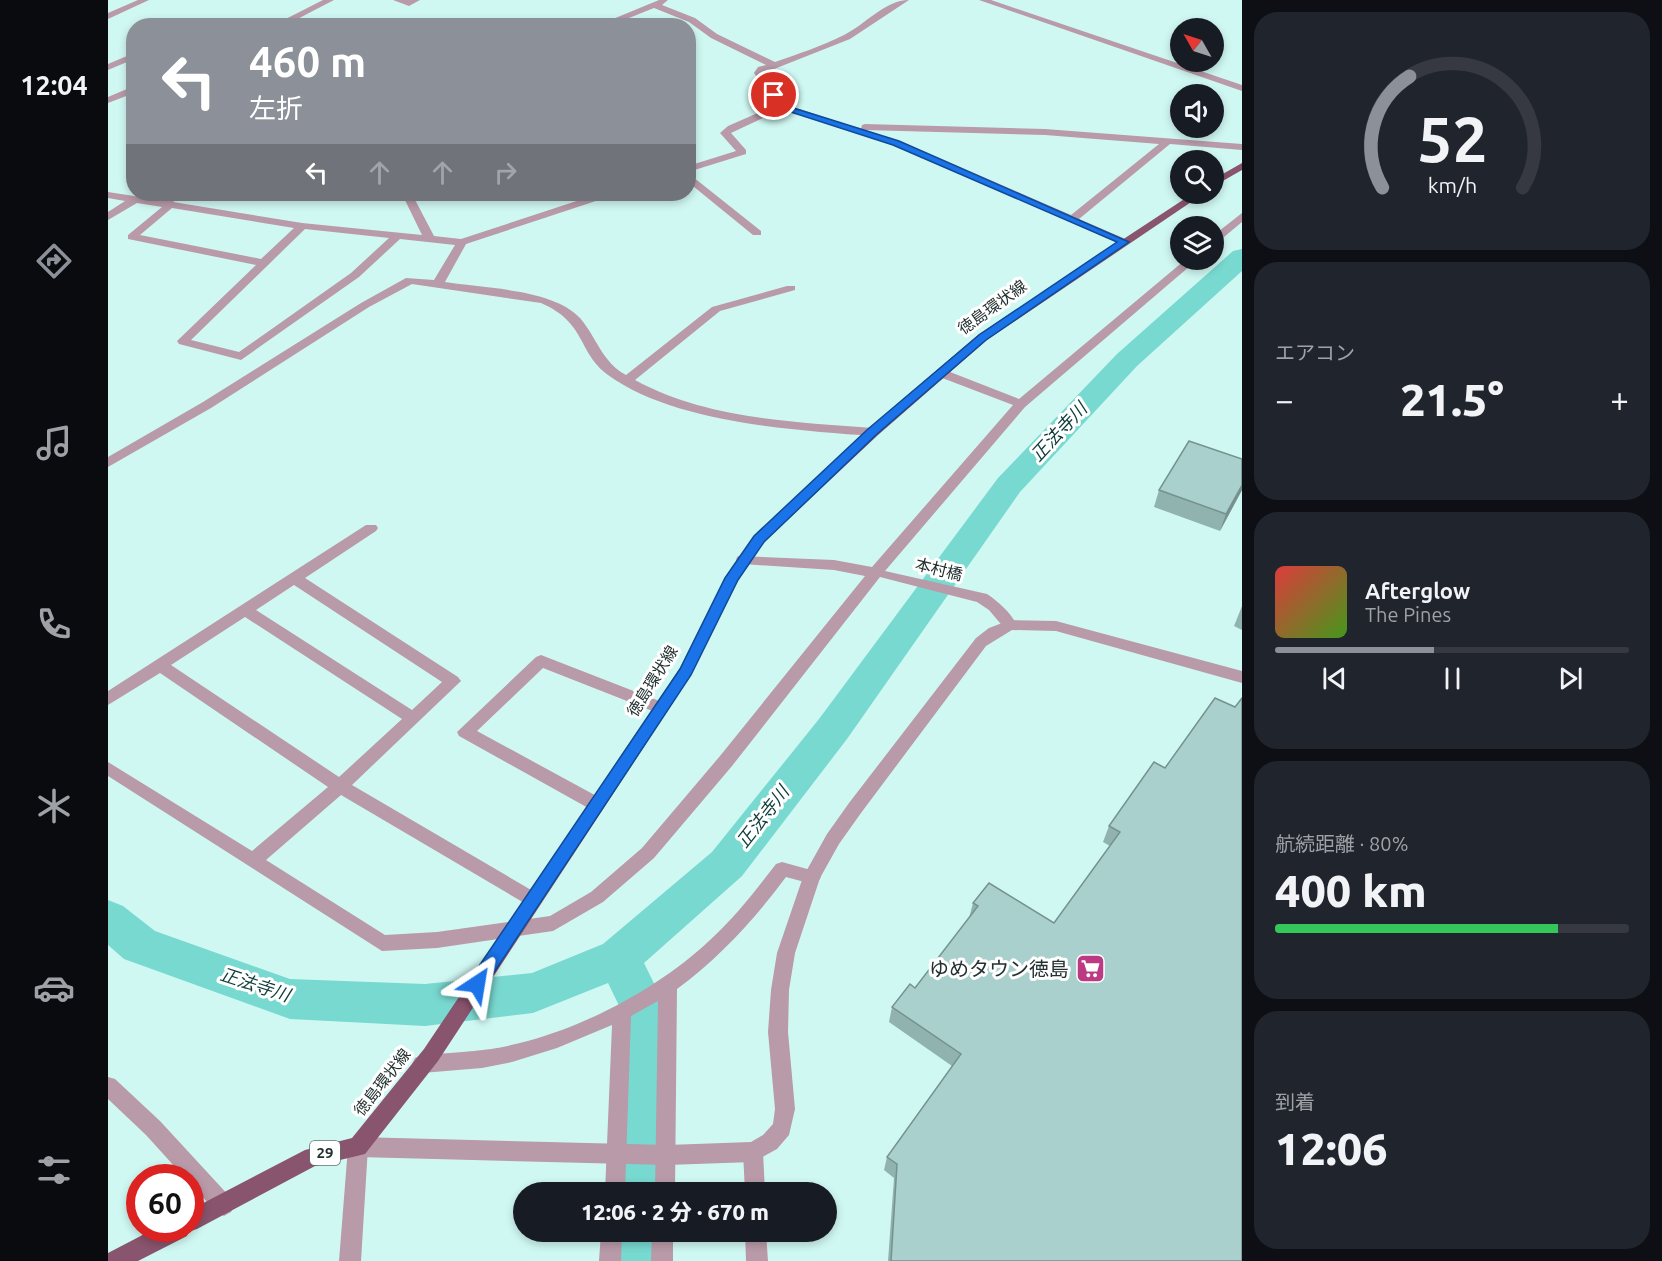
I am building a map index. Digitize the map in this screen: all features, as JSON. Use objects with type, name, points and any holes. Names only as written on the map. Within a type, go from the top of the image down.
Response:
[{"type":"main road","points":[[1224,177],[1242,166]]},
{"type":"main road","name":"徳島環状線","points":[[358,1147],[427,1059],[686,671],[743,559],[759,539],[873,432],[1005,320],[1183,204]]},
{"type":"main road","name":"29","points":[[204,1215],[312,1157],[358,1147]]},
{"type":"main road","points":[[117,1261],[153,1242]]},
{"type":"street","points":[[108,16],[145,0]]},
{"type":"street","points":[[292,18],[330,0]]},
{"type":"street","points":[[397,0],[409,3],[416,0]]},
{"type":"street","points":[[621,18],[667,0]]},
{"type":"street","points":[[781,106],[759,73],[761,69],[819,49],[858,30],[890,7],[905,0]]},
{"type":"street","points":[[984,0],[1242,88]]},
{"type":"street","points":[[655,5],[687,18]]},
{"type":"street","points":[[696,23],[714,36],[774,65]]},
{"type":"street","points":[[108,67],[126,59]]},
{"type":"street","points":[[109,98],[126,92]]},
{"type":"street","points":[[696,166],[742,152],[725,133],[731,128],[781,106],[853,127],[955,167],[1124,242]]},
{"type":"street","points":[[853,127],[1045,132],[1242,147]]},
{"type":"street","points":[[1071,220],[1168,141]]},
{"type":"street","points":[[696,183],[757,233]]},
{"type":"street","points":[[108,195],[126,198]]},
{"type":"street","points":[[108,217],[132,201]]},
{"type":"street","points":[[147,201],[302,226],[462,242],[586,201]]},
{"type":"street","points":[[171,201],[132,237],[264,263]]},
{"type":"street","points":[[410,201],[429,239]]},
{"type":"street","points":[[1224,231],[1242,216]]},
{"type":"street","points":[[302,226],[183,341],[241,356],[355,275],[397,236]]},
{"type":"street","points":[[438,284],[462,242]]},
{"type":"street","points":[[108,768],[382,943],[437,940],[553,922],[597,897],[648,853],[883,574],[893,551],[1021,404],[1179,270]]},
{"type":"street","points":[[108,463],[207,405],[365,305],[410,280],[544,300],[561,306],[570,312],[586,332],[605,365],[626,381],[668,399],[786,426],[873,432]]},
{"type":"street","points":[[626,381],[716,309],[791,288]]},
{"type":"street","points":[[941,373],[1021,404]]},
{"type":"street","points":[[108,699],[371,528]]},
{"type":"street","name":"本村橋","points":[[743,559],[834,565],[883,574],[982,598],[994,606],[1010,625]]},
{"type":"street","points":[[253,861],[340,786],[453,681],[294,578]]},
{"type":"street","points":[[246,610],[413,718]]},
{"type":"street","points":[[350,1261],[358,1147],[663,1154],[753,1152],[770,1142],[782,1128],[785,1109],[778,1032],[780,990],[786,953],[812,877],[833,839],[855,808],[981,642],[994,632],[1010,625],[1056,626],[1242,677]]},
{"type":"street","points":[[596,804],[465,732],[541,661],[661,708]]},
{"type":"street","points":[[161,666],[340,786],[532,899]]},
{"type":"street","points":[[427,1059],[491,1058],[523,1050],[625,1012],[662,990],[717,947],[782,870],[812,877]]},
{"type":"street","points":[[662,990],[664,1182]]},
{"type":"street","points":[[617,1182],[621,1153],[625,1012]]},
{"type":"street","points":[[108,1086],[153,1128],[224,1205]]},
{"type":"street","points":[[753,1152],[754,1182]]},
{"type":"street","points":[[610,1261],[611,1242]]},
{"type":"street","points":[[662,1261],[663,1242]]},
{"type":"street","points":[[756,1242],[757,1261]]},
{"type":"building","points":[[1189,441],[1242,459],[1242,485],[1226,514],[1159,490]]},
{"type":"building","name":"ゆめタウン徳島","points":[[1215,698],[1235,707],[1242,698],[1242,1261],[891,1261],[897,1164],[887,1157],[961,1054],[892,1007],[910,984],[915,988],[978,906],[973,903],[989,883],[1054,923],[1120,832],[1109,826],[1154,762],[1165,768]]},
{"type":"waterway","name":"正法寺川","points":[[619,958],[727,864],[833,729],[1009,485],[1127,360],[1242,257]]},
{"type":"waterway","name":"正法寺川","points":[[108,919],[140,945],[290,999],[425,1005],[533,993],[619,958]]},
{"type":"waterway","points":[[619,958],[649,1020],[641,1182]]},
{"type":"waterway","points":[[636,1261],[637,1242]]},
{"type":"place","name":"ゆめタウン徳島","points":[[1090,969]]},
{"type":"route","points":[[477,984],[686,671],[732,578],[759,539],[873,432],[982,338],[1005,320],[1124,242],[896,143],[853,127],[781,106],[774,95]]}]
